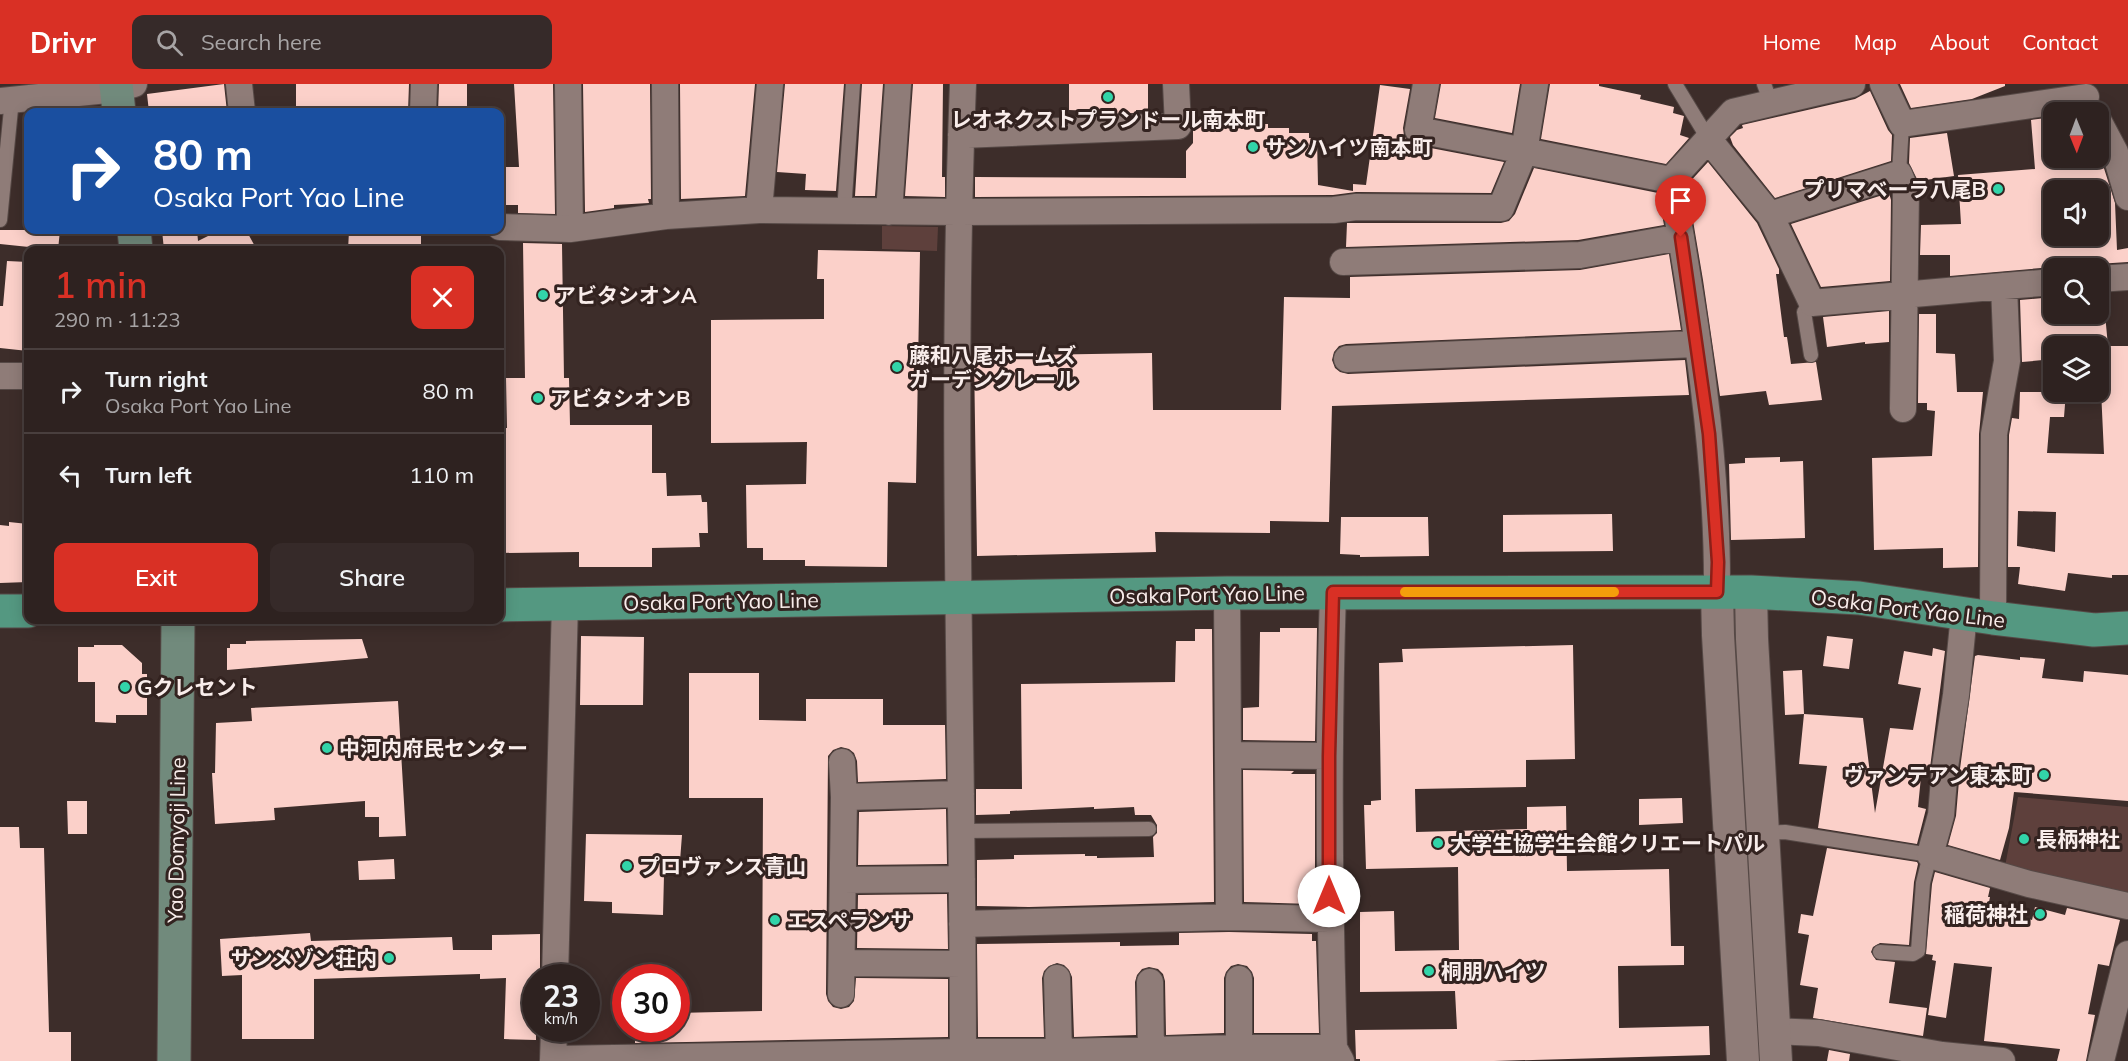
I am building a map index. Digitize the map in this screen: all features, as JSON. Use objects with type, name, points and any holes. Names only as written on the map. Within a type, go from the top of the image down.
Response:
[{"type":"main road","name":"Osaka Port Yao Line","points":[[504,604],[1227,593],[1751,592],[1859,598],[2094,630],[2128,628]]},
{"type":"main road","points":[[0,611],[24,611]]},
{"type":"main road","name":"Yao Domyoji Line","points":[[174,1061],[178,624]]},
{"type":"street","points":[[239,84],[242,108]]},
{"type":"street","points":[[423,108],[424,84]]},
{"type":"street","points":[[568,84],[570,229]]},
{"type":"street","points":[[665,84],[666,216]]},
{"type":"street","points":[[759,210],[770,84]]},
{"type":"street","points":[[890,212],[898,84]]},
{"type":"street","points":[[963,84],[957,212],[963,1056]]},
{"type":"street","points":[[961,135],[1178,126],[1176,84]]},
{"type":"street","points":[[1426,84],[1418,130],[1671,180]]},
{"type":"street","points":[[504,227],[570,229],[666,216],[759,210],[957,212],[1335,210],[1356,207],[1501,208],[1524,152],[1535,84]]},
{"type":"street","points":[[1671,180],[1733,112],[1767,94],[1852,84]]},
{"type":"street","points":[[1883,84],[1902,124],[2087,98]]},
{"type":"street","points":[[6,100],[122,92]]},
{"type":"street","points":[[2111,129],[2128,197]]},
{"type":"street","points":[[1709,140],[1770,215],[1812,303],[2043,283]]},
{"type":"street","points":[[1770,215],[1899,174],[1906,191],[1903,409]]},
{"type":"street","points":[[1671,180],[1709,434],[1718,562],[1718,635],[1743,1061]]},
{"type":"street","points":[[1343,262],[1580,255],[1681,237]]},
{"type":"street","points":[[2109,278],[2128,277]]},
{"type":"street","points":[[2004,286],[2007,361],[1994,434],[1978,616],[1956,695],[1945,767],[1941,815],[1930,855],[2029,884],[2128,906]]},
{"type":"street","points":[[1347,359],[1696,344]]},
{"type":"street","points":[[0,377],[24,376]]},
{"type":"street","points":[[554,1042],[553,1060],[963,1056],[1151,1051],[1178,1056],[1239,1048],[1337,1055],[1329,919],[1329,756],[1333,592]]},
{"type":"street","points":[[1751,592],[1775,1046],[1819,1033],[1942,1058],[2002,1061]]},
{"type":"street","points":[[1227,593],[1229,917]]},
{"type":"street","points":[[555,964],[565,603]]},
{"type":"street","points":[[1228,755],[1329,756]]},
{"type":"street","points":[[841,994],[844,797],[842,762]]},
{"type":"street","points":[[844,797],[961,794]]},
{"type":"street","points":[[843,880],[962,879]]},
{"type":"street","points":[[962,924],[1229,917],[1329,919]]},
{"type":"street","points":[[2101,1061],[2120,1017],[2128,954]]},
{"type":"street","points":[[842,963],[962,964]]},
{"type":"street","points":[[1057,978],[1059,1052]]},
{"type":"street","points":[[1239,979],[1239,1048]]},
{"type":"street","points":[[1150,982],[1151,1051]]},
{"type":"lane","points":[[844,211],[853,84]]},
{"type":"lane","points":[[1674,84],[1709,140]]},
{"type":"lane","points":[[0,220],[6,100]]},
{"type":"lane","points":[[1899,174],[1902,124]]},
{"type":"lane","points":[[1811,355],[1804,312],[1812,303]]},
{"type":"lane","points":[[961,831],[1149,829]]},
{"type":"lane","points":[[1763,833],[1785,832],[1930,855],[1923,883],[1918,951],[1913,954],[1880,952]]},
{"type":"shaded area","points":[[882,226],[938,227],[937,251],[882,249]]},
{"type":"shaded area","points":[[2018,797],[2128,807],[2128,895],[2004,872]]},
{"type":"building","points":[[224,84],[227,108],[149,108],[147,94]]},
{"type":"building","points":[[296,84],[409,84],[408,108],[296,108]]},
{"type":"building","points":[[439,84],[467,84],[467,108],[438,108]]},
{"type":"building","points":[[514,84],[553,84],[555,214],[518,213],[518,205],[504,205],[504,167],[519,167]]},
{"type":"building","points":[[583,84],[650,84],[651,199],[648,199],[649,203],[614,205],[614,208],[585,212]]},
{"type":"building","points":[[680,84],[755,84],[745,196],[681,199]]},
{"type":"building","points":[[785,84],[844,84],[836,191],[805,190],[806,174],[777,172]]},
{"type":"building","points":[[862,84],[883,84],[875,196],[855,196]]},
{"type":"building","points":[[913,84],[943,84],[942,177],[945,177],[945,197],[905,196]]},
{"type":"building","name":"レオネクストプランドール南本町","points":[[1069,84],[1148,84],[1148,110],[1136,110],[1136,113],[1096,114],[1096,111],[1069,110]]},
{"type":"building","points":[[1441,84],[1520,84],[1512,133],[1435,118]]},
{"type":"building","points":[[1550,84],[1599,84],[1599,86],[1641,95],[1640,99],[1674,107],[1673,113],[1684,116],[1680,135],[1689,138],[1666,164],[1541,139]]},
{"type":"building","points":[[1900,84],[2005,84],[2005,86],[1972,99],[1911,108]]},
{"type":"building","points":[[1380,85],[1410,89],[1403,128],[1404,136],[1409,142],[1504,162],[1491,193],[1356,192],[1333,195],[975,197],[975,177],[1186,178],[1186,151],[1193,143],[1193,125],[1268,124],[1268,128],[1289,128],[1289,133],[1309,133],[1309,138],[1317,138],[1318,185],[1353,191],[1353,184],[1366,185]]},
{"type":"building","points":[[1870,91],[1892,135],[1891,161],[1775,198],[1733,145],[1730,137],[1743,128],[1742,125],[1855,99]]},
{"type":"building","points":[[2043,118],[2043,168],[2104,168],[2108,180],[2043,180],[2043,246],[2109,246],[2109,184],[2115,203],[2117,250],[2128,248],[2128,262],[2109,263],[2109,258],[2043,258],[2043,268],[1950,276],[1950,255],[1920,255],[1921,225],[1961,224],[1958,175],[2035,169],[2031,120]]},
{"type":"building","points":[[1947,133],[1954,176],[1918,181],[1909,163],[1910,138]]},
{"type":"building","points":[[1708,162],[1757,223],[1779,269],[1779,274],[1776,274],[1784,337],[1787,337],[1791,364],[1816,362],[1822,400],[1769,405],[1766,391],[1720,396],[1687,185]]},
{"type":"building","points":[[1534,168],[1658,193],[1664,225],[1578,240],[1346,247],[1347,223],[1501,223],[1509,221],[1515,214]]},
{"type":"building","points":[[1889,193],[1891,200],[1890,281],[1821,287],[1791,224]]},
{"type":"building","points":[[0,230],[24,230],[24,234],[60,234],[58,246],[0,244]]},
{"type":"building","points":[[162,234],[197,234],[198,241],[212,234],[248,234],[255,246],[164,246]]},
{"type":"building","points":[[349,234],[421,235],[421,246],[348,246]]},
{"type":"building","points":[[523,243],[562,244],[564,378],[569,378],[570,425],[652,425],[652,473],[666,473],[667,496],[701,495],[702,502],[707,502],[708,533],[699,533],[700,547],[652,548],[652,567],[579,567],[579,552],[504,553],[506,378],[525,378]]},
{"type":"building","points":[[818,250],[920,252],[916,483],[888,482],[887,567],[805,566],[805,560],[763,560],[763,548],[747,548],[746,485],[806,484],[807,442],[711,443],[711,320],[824,319],[824,279],[817,279]]},
{"type":"building","points":[[1669,254],[1681,330],[1346,344],[1339,346],[1332,360],[1335,368],[1348,374],[1685,360],[1689,395],[1332,406],[1329,522],[1270,521],[1270,533],[1155,532],[1156,552],[977,556],[974,356],[1152,353],[1153,410],[1281,410],[1284,297],[1350,298],[1350,277],[1580,270]]},
{"type":"building","points":[[7,261],[24,262],[24,351],[0,348],[0,306],[3,306]]},
{"type":"building","points":[[2043,298],[2043,324],[2106,324],[2107,336],[2043,336],[2043,360],[2022,362],[2020,300]]},
{"type":"building","points":[[1889,311],[1889,342],[1865,344],[1865,342],[1827,347],[1823,317]]},
{"type":"building","points":[[1919,314],[1936,314],[1936,353],[1955,354],[1957,392],[1983,392],[1979,434],[1978,567],[1943,568],[1943,548],[1874,550],[1872,458],[1932,456],[1935,411],[1927,410],[1927,403],[1918,403]]},
{"type":"building","points":[[2109,346],[2128,346],[2128,575],[2112,575],[2112,578],[2068,573],[2065,591],[2018,584],[2020,567],[2008,567],[2009,435],[2012,418],[2019,419],[2020,392],[2043,392],[2043,402],[2065,402],[2064,417],[2050,417],[2047,453],[2104,454],[2102,402],[2109,402]],"holes":[[[2018,511],[2056,512],[2055,552],[2017,546]]]},
{"type":"building","points":[[1780,457],[1780,462],[1803,461],[1805,538],[1731,540],[1729,464],[1745,463],[1745,458]]},
{"type":"building","points":[[1612,514],[1613,551],[1503,552],[1503,515]]},
{"type":"building","points":[[1341,517],[1428,517],[1429,556],[1360,557],[1360,555],[1340,554]]},
{"type":"building","points":[[9,522],[24,524],[24,582],[0,583],[0,525],[9,526]]},
{"type":"building","points":[[1280,628],[1317,628],[1315,741],[1243,740],[1243,708],[1259,707],[1260,632],[1280,632]]},
{"type":"building","points":[[1195,629],[1212,629],[1214,902],[1029,907],[977,906],[977,860],[1014,859],[1014,855],[1085,854],[1085,856],[1097,856],[1097,858],[1154,857],[1153,837],[1157,833],[1157,825],[1151,815],[1135,815],[1134,807],[1010,811],[1010,814],[976,815],[976,789],[1022,789],[1021,684],[1175,682],[1176,641],[1195,641]]},
{"type":"building","points":[[581,636],[644,637],[643,705],[580,705]]},
{"type":"building","points":[[1827,636],[1853,639],[1849,669],[1823,666]]},
{"type":"building","points":[[362,639],[368,658],[227,670],[227,648],[230,648],[230,644],[246,644],[246,641]]},
{"type":"building","points":[[94,645],[122,645],[142,663],[142,674],[147,674],[147,715],[116,715],[116,723],[95,722],[95,682],[78,682],[78,647],[94,647]]},
{"type":"building","points":[[1573,645],[1575,759],[1526,760],[1526,787],[1415,789],[1416,832],[1527,829],[1527,807],[1566,806],[1567,871],[1669,869],[1671,946],[1684,946],[1684,965],[1618,966],[1619,1028],[1709,1026],[1710,1055],[1494,1061],[1360,1061],[1356,1059],[1355,1030],[1457,1029],[1455,991],[1360,992],[1360,912],[1394,911],[1395,951],[1459,950],[1458,867],[1366,869],[1364,805],[1371,805],[1371,801],[1381,800],[1379,663],[1403,662],[1402,649]]},
{"type":"building","points":[[1933,648],[1945,651],[1930,768],[1922,767],[1918,807],[1926,809],[1917,844],[1818,828],[1827,766],[1799,764],[1804,714],[1863,718],[1875,813],[1890,728],[1913,730],[1921,688],[1898,684],[1904,651],[1932,656]]},
{"type":"building","points":[[1975,656],[2020,660],[2020,657],[2045,659],[2042,678],[2083,682],[2084,671],[2128,675],[2128,801],[2014,792],[2009,828],[2000,860],[1948,845],[1956,816]]},
{"type":"building","points":[[1802,670],[1804,714],[1785,715],[1783,671]]},
{"type":"building","points":[[689,673],[759,673],[759,720],[806,721],[806,699],[883,699],[883,725],[945,725],[946,779],[858,782],[857,761],[854,753],[841,747],[833,750],[828,756],[826,994],[833,1007],[841,1009],[849,1007],[854,1001],[856,978],[948,979],[948,1037],[690,1042],[690,1013],[762,1011],[763,798],[689,798]]},
{"type":"building","name":"中河内府民センター","points":[[398,701],[406,836],[379,837],[379,817],[365,817],[365,801],[274,808],[275,820],[215,824],[212,773],[215,773],[216,723],[252,721],[251,708]]},
{"type":"building","points":[[1243,770],[1294,771],[1291,774],[1315,774],[1315,874],[1311,874],[1311,904],[1244,902]]},
{"type":"building","points":[[1682,798],[1683,823],[1639,825],[1639,799]]},
{"type":"building","points":[[67,801],[87,801],[87,834],[68,834]]},
{"type":"building","points":[[946,809],[947,864],[858,865],[859,812]]},
{"type":"building","points":[[0,827],[19,827],[20,848],[44,848],[49,1032],[71,1032],[71,1061],[0,1061]]},
{"type":"building","name":"プロヴァンス青山","points":[[586,834],[682,835],[679,874],[664,875],[663,915],[612,913],[612,902],[584,901]]},
{"type":"building","points":[[1827,848],[1917,862],[1909,945],[1880,943],[1873,947],[1871,952],[1876,960],[1895,962],[1889,1003],[1927,1008],[1923,1036],[1813,1018],[1818,988],[1800,985],[1809,935],[1798,933],[1801,914],[1813,916]]},
{"type":"building","points":[[394,859],[395,879],[359,880],[358,861]]},
{"type":"building","points":[[1935,872],[1990,888],[1988,907],[2032,920],[2035,907],[2065,915],[2067,908],[2120,920],[2109,966],[2098,964],[2088,1014],[2095,1015],[2086,1061],[2057,1061],[2060,1049],[1984,1041],[1992,967],[1954,963],[1946,1018],[1928,1015],[1936,961],[1932,960],[1933,955],[1926,954]]},
{"type":"building","points":[[947,894],[948,949],[857,948],[858,895]]},
{"type":"building","points":[[310,933],[311,941],[452,937],[453,950],[492,950],[492,935],[540,934],[540,964],[522,964],[522,1040],[504,1039],[506,978],[480,979],[480,974],[314,979],[314,1039],[242,1039],[242,975],[222,976],[220,939]]},
{"type":"building","points":[[1179,933],[1312,934],[1312,941],[1316,941],[1319,1033],[1254,1033],[1254,978],[1247,966],[1238,964],[1231,966],[1224,978],[1224,1033],[1166,1035],[1165,981],[1158,969],[1149,967],[1142,969],[1135,982],[1136,1035],[1074,1037],[1072,977],[1064,965],[1057,963],[1044,971],[1042,978],[1044,1037],[978,1037],[977,944],[1120,942],[1120,946],[1179,945]]},
{"type":"building","points":[[635,1042],[687,1042],[635,1043]]},
{"type":"building","points":[[1829,1050],[1850,1054],[1849,1061],[1827,1061]]},
{"type":"slow traffic","points":[[1405,592],[1614,592]]},
{"type":"place","name":"レオネクストプランドール南本町","points":[[1108,97]]},
{"type":"place","name":"サンハイツ南本町","points":[[1253,147]]},
{"type":"place","name":"プリマベーラ八尾B","points":[[1998,189]]},
{"type":"place","name":"アビタシオンA","points":[[543,295]]},
{"type":"place","name":"藤和八尾ホームズ ガーデンクレール","points":[[897,367]]},
{"type":"place","name":"アビタシオンB","points":[[538,398]]},
{"type":"place","name":"Gクレセント","points":[[125,687]]},
{"type":"place","name":"中河内府民センター","points":[[327,748]]},
{"type":"place","name":"ヴァンテアン東本町","points":[[2044,775]]},
{"type":"place","name":"長柄神社","points":[[2024,839]]},
{"type":"place","name":"大学生協学生会館クリエートパル","points":[[1438,843]]},
{"type":"place","name":"プロヴァンス青山","points":[[627,866]]},
{"type":"place","name":"稲荷神社","points":[[2040,914]]},
{"type":"place","name":"エスペランサ","points":[[775,920]]},
{"type":"place","name":"サンメゾン荘内","points":[[389,958]]},
{"type":"place","name":"桐朋ハイツ","points":[[1429,971]]},
{"type":"route","points":[[1329,896],[1329,756],[1333,592],[1717,592],[1718,562],[1709,434],[1681,237]]}]
